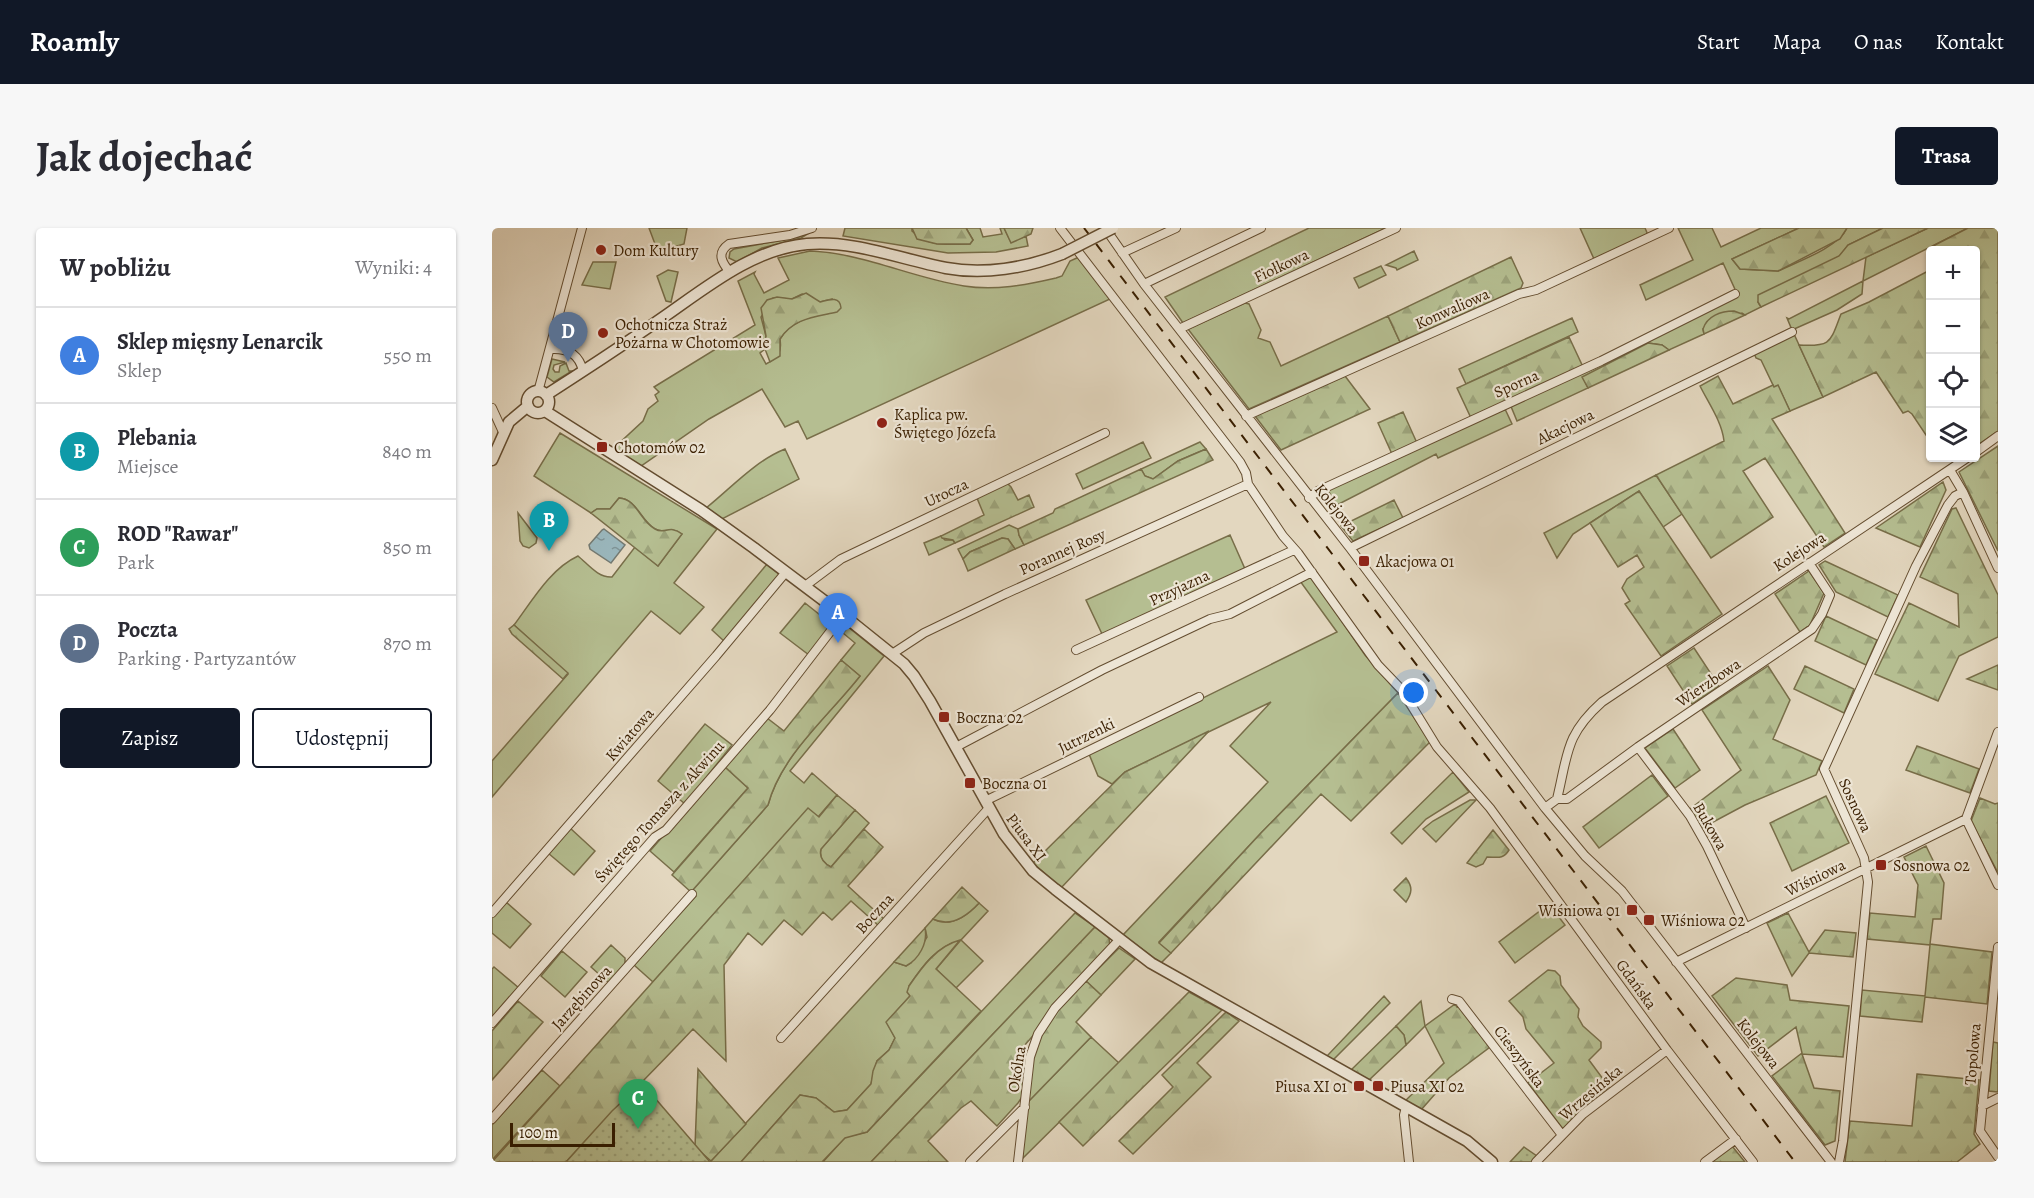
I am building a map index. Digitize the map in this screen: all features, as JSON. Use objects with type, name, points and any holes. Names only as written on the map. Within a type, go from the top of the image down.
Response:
[{"type":"street","points":[[528,406],[536,413],[545,411],[549,404],[542,393],[582,228]]},
{"type":"street","points":[[730,272],[722,261],[721,255],[722,250],[729,244],[790,235],[812,228]]},
{"type":"street","points":[[956,747],[1113,665],[1209,619],[1230,614],[1312,572],[1248,484],[1246,473],[1240,462],[1060,228]]},
{"type":"street","name":"Kolejowa","points":[[1105,228],[1144,284],[1350,548],[1545,808],[1586,856],[1618,886],[1831,1162]]},
{"type":"street","points":[[528,406],[529,396],[542,393],[583,371],[730,272],[772,251],[808,244],[837,244],[948,268],[983,270],[1026,265],[1062,254],[1113,228]]},
{"type":"street","points":[[1122,253],[1176,228]]},
{"type":"street","points":[[1144,284],[1261,228]]},
{"type":"street","name":"Fiołkowa","points":[[1179,329],[1395,228]]},
{"type":"street","name":"Konwaliowa","points":[[1246,416],[1519,294],[1536,290],[1670,228]]},
{"type":"street","name":"Sporna","points":[[1310,498],[1318,491],[1601,361],[1736,294]]},
{"type":"street","name":"Akacjowa","points":[[1350,548],[1792,332]]},
{"type":"street","points":[[551,349],[570,351],[580,361],[583,371]]},
{"type":"street","points":[[492,460],[503,432],[516,414],[528,406]]},
{"type":"street","points":[[492,408],[503,432]]},
{"type":"street","name":"Piusa XI","points":[[545,411],[701,510],[805,585],[909,670],[922,687],[1004,834],[1033,871],[1151,963],[1472,1144],[1492,1162]]},
{"type":"street","name":"Urocza","points":[[805,585],[840,559],[1105,433]]},
{"type":"street","points":[[1980,449],[1998,436]]},
{"type":"street","name":"Kolejowa","points":[[1557,799],[1571,741],[1580,724],[1602,702],[1961,462]]},
{"type":"street","points":[[1950,470],[1963,492],[1998,568]]},
{"type":"street","name":"Porannej Rosy","points":[[892,654],[924,633],[994,599],[1248,484]]},
{"type":"street","name":"Sosnowa","points":[[1839,1162],[1843,1141],[1868,882],[1864,858],[1824,769],[1916,566],[1948,505],[1955,496],[1963,492]]},
{"type":"street","name":"Przyjazna","points":[[1076,650],[1294,550]]},
{"type":"street","name":"Wierzbowa","points":[[1557,799],[1567,799],[1638,747],[1812,630],[1830,595],[1809,563]]},
{"type":"street","name":"Kwiatowa","points":[[492,913],[716,657],[786,572]]},
{"type":"street","name":"Gdańska","points":[[1312,572],[1378,665],[1402,690],[1443,755],[1500,822],[1667,1050],[1753,1162]]},
{"type":"street","name":"Świętego Tomasza z Akwinu","points":[[492,1023],[655,837],[666,831],[770,710],[843,615]]},
{"type":"street","name":"Jutrzenki","points":[[987,804],[1199,697]]},
{"type":"street","points":[[1998,732],[1966,819],[1998,885]]},
{"type":"street","name":"Bukowa","points":[[1638,747],[1690,816],[1746,928]]},
{"type":"street","points":[[1545,808],[1557,799]]},
{"type":"street","name":"Boczna","points":[[781,1038],[987,804]]},
{"type":"street","name":"Wiśniowa","points":[[1676,962],[1966,819]]},
{"type":"street","name":"Jarzębinowa","points":[[492,1119],[692,894]]},
{"type":"street","name":"Okólna","points":[[1018,1162],[1030,1057],[1038,1034],[1055,1008],[1120,939]]},
{"type":"street","name":"Topolowa","points":[[1998,947],[1980,1133],[1998,1157]]},
{"type":"street","name":"Cieszyńska","points":[[1452,999],[1460,1002],[1562,1136]]},
{"type":"street","name":"Wrzesińska","points":[[1536,1162],[1583,1114],[1667,1050]]},
{"type":"street","points":[[1982,1106],[1998,1098]]},
{"type":"street","points":[[970,1162],[1025,1107]]},
{"type":"street","points":[[1406,1107],[1404,1115],[1409,1162]]},
{"type":"street","points":[[1705,1162],[1736,1139]]},
{"type":"green space","points":[[649,228],[687,228],[684,244],[653,253],[655,244]]},
{"type":"green space","points":[[845,228],[912,228],[918,236],[932,243],[970,244],[973,240],[966,228],[980,228],[983,237],[1002,234],[1000,228],[1004,228],[1011,242],[1026,236],[1028,246],[996,252],[948,253],[843,236]]},
{"type":"green space","points":[[912,228],[966,228],[973,240],[970,244],[937,244],[917,239]]},
{"type":"green space","points":[[1004,228],[1033,228],[1031,234],[1011,243]]},
{"type":"green space","points":[[1309,228],[1386,228],[1183,323],[1165,297]]},
{"type":"green space","points":[[1580,228],[1645,228],[1648,235],[1594,259]]},
{"type":"green space","points":[[1678,228],[1712,228],[1721,247],[1761,228],[1799,228],[1732,259],[1740,269],[1778,271],[1827,248],[1843,235],[1847,228],[1883,228],[1848,245],[1840,256],[1758,302],[1761,307],[1745,315],[1742,313],[1703,329],[1704,334],[1669,350],[1662,345],[1648,343],[1583,377],[1588,388],[1517,421],[1510,404],[1738,296],[1723,263],[1646,300],[1640,285],[1693,260]]},
{"type":"green space","points":[[1799,228],[1847,228],[1840,239],[1778,271],[1740,269],[1732,259]]},
{"type":"green space","points":[[1883,228],[1928,228],[1761,307],[1758,295],[1839,256],[1848,245]]},
{"type":"green space","points":[[1928,228],[1968,228],[1932,246],[1926,246],[1926,249],[1863,281],[1866,257]]},
{"type":"green space","points":[[1968,228],[1998,228],[1998,431],[1980,443],[1980,246],[1933,246]]},
{"type":"green space","points":[[809,233],[801,238],[762,248],[737,262],[729,258],[730,252],[734,249]]},
{"type":"green space","points":[[810,251],[830,253],[964,286],[999,288],[1062,276],[1070,261],[1079,257],[1110,299],[807,439],[798,421],[785,427],[762,389],[709,419],[641,466],[614,448],[643,421],[648,409],[658,401],[655,395],[659,392],[654,387],[755,325],[738,281],[755,272],[764,293],[789,280],[778,258]],"holes":[[[802,294],[820,302],[832,299],[831,313],[816,315],[796,323],[780,339],[779,354],[766,364],[760,353],[765,349],[766,336],[761,317],[773,298],[792,299]]]},
{"type":"green space","points":[[1414,251],[1418,260],[1397,270],[1386,265]]},
{"type":"green space","points":[[1511,257],[1523,283],[1521,288],[1400,342],[1388,316]]},
{"type":"green space","points":[[593,262],[616,262],[610,289],[582,285]]},
{"type":"green space","points":[[1381,266],[1386,275],[1359,288],[1354,278]]},
{"type":"green space","points":[[668,270],[678,272],[671,302],[666,301],[657,276]]},
{"type":"green space","points":[[1926,272],[1926,435],[1912,414],[1908,411],[1903,413],[1876,372],[1823,397],[1799,345],[1818,345],[1828,341],[1832,337],[1841,314]]},
{"type":"green space","points":[[1863,281],[1862,294],[1837,310],[1792,330],[1787,318]]},
{"type":"green space","points":[[806,293],[820,302],[836,300],[841,308],[837,312],[813,317],[791,327],[780,339],[780,356],[770,362],[765,349],[766,336],[761,308],[767,300],[777,297],[792,299]]},
{"type":"green space","points":[[1245,303],[1249,304],[1261,330],[1258,338],[1270,342],[1281,366],[1388,316],[1400,342],[1249,409],[1188,329]]},
{"type":"green space","points":[[1734,311],[1745,315],[1704,334],[1705,324],[1711,318],[1720,313]]},
{"type":"green space","points":[[1572,318],[1578,332],[1466,384],[1459,369]]},
{"type":"green space","points":[[1794,334],[1823,397],[1790,411],[1778,386],[1774,387],[1761,360],[1756,358],[1754,353]]},
{"type":"green space","points":[[1569,337],[1583,367],[1471,418],[1457,388]]},
{"type":"green space","points":[[1648,343],[1662,345],[1669,350],[1588,388],[1582,377]]},
{"type":"green space","points":[[552,359],[565,362],[554,365],[555,372],[559,372],[560,366],[566,363],[569,371],[572,371],[554,382],[547,377]]},
{"type":"green space","points":[[1345,376],[1370,409],[1281,450],[1255,416]]},
{"type":"green space","points":[[1718,376],[1733,404],[1773,385],[1774,387],[1778,385],[1790,411],[1772,419],[1845,533],[1824,547],[1765,458],[1743,471],[1773,517],[1711,558],[1656,475],[1724,441],[1718,420],[1700,386]]},
{"type":"green space","points":[[1505,409],[1512,424],[1438,458],[1436,454],[1337,505],[1327,489]]},
{"type":"green space","points":[[1403,412],[1417,443],[1392,454],[1378,423]]},
{"type":"green space","points":[[560,433],[717,529],[674,583],[704,607],[680,634],[651,611],[492,797],[492,761],[568,674],[514,625],[550,577],[578,556],[598,573],[612,577],[635,547],[658,566],[682,534],[674,530],[655,529],[625,499],[619,498],[610,509],[597,509],[591,513],[534,476]]},
{"type":"green space","points":[[1143,442],[1151,458],[1083,489],[1076,474]]},
{"type":"green space","points":[[1200,442],[1206,449],[1178,461],[1153,479],[1145,476],[1141,469]]},
{"type":"green space","points":[[1998,446],[1998,551],[1959,472],[1974,462],[1980,462],[1980,458]]},
{"type":"green space","points":[[785,449],[799,479],[722,519],[706,508],[753,468]]},
{"type":"green space","points":[[1206,449],[1213,460],[1024,545],[1019,535],[1018,529],[1141,469],[1145,476],[1153,479],[1178,461]]},
{"type":"green space","points":[[1656,475],[1682,514],[1663,527],[1639,491],[1573,534],[1557,558],[1544,533]]},
{"type":"green space","points":[[1943,482],[1946,490],[1920,547],[1876,528]]},
{"type":"green space","points":[[1007,483],[1018,500],[1029,495],[1034,507],[955,543],[953,540],[942,538],[941,536],[984,515],[977,498]]},
{"type":"green space","points":[[1639,491],[1722,614],[1661,656],[1625,604],[1630,601],[1622,588],[1627,579],[1644,567],[1637,555],[1618,567],[1590,523]]},
{"type":"green space","points":[[619,498],[630,502],[658,531],[674,530],[682,534],[658,566],[591,513],[597,509],[610,509]]},
{"type":"green space","points":[[1394,500],[1403,518],[1353,541],[1341,526]]},
{"type":"green space","points":[[1956,508],[1998,595],[1998,637],[1959,656],[1938,701],[1875,674],[1909,603],[1959,627],[1958,594],[1920,577],[1952,509]]},
{"type":"green space","points":[[518,513],[537,538],[536,543],[529,548],[523,546],[520,541]]},
{"type":"green space","points":[[1009,525],[1018,529],[1024,545],[1015,549],[1008,539],[1002,538],[970,552],[963,559],[958,549]]},
{"type":"green space","points":[[1230,535],[1245,569],[1103,636],[1086,600]]},
{"type":"green space","points":[[941,536],[955,543],[929,555],[924,543]]},
{"type":"green space","points":[[1002,538],[1008,539],[1015,549],[968,571],[963,559],[970,552]]},
{"type":"green space","points":[[1825,561],[1898,595],[1888,617],[1836,592],[1819,565]]},
{"type":"green space","points":[[767,564],[780,575],[725,642],[712,630]]},
{"type":"green space","points":[[1809,571],[1824,593],[1810,625],[1800,632],[1775,594]]},
{"type":"green space","points":[[1310,575],[1365,655],[1398,693],[1261,833],[1159,942],[1171,953],[1161,963],[1123,935],[1268,782],[1230,746],[1271,702],[1125,772],[1112,784],[1098,776],[1089,754],[1337,632],[1300,581]]},
{"type":"green space","points":[[805,603],[830,623],[831,627],[809,655],[780,633]]},
{"type":"green space","points":[[1826,616],[1877,640],[1866,665],[1815,641]]},
{"type":"green space","points":[[514,625],[568,673],[563,679],[512,634],[509,629]]},
{"type":"green space","points":[[848,627],[884,656],[790,771],[804,783],[812,773],[837,795],[818,817],[808,809],[653,982],[634,965],[696,896],[691,892],[768,805],[775,786],[795,752],[860,676],[841,660],[855,643],[843,633]]},
{"type":"green space","points":[[1694,648],[1719,686],[1692,704],[1667,666]]},
{"type":"green space","points":[[841,660],[860,676],[795,753],[774,787],[768,805],[691,892],[672,875],[748,788],[724,766],[767,718],[784,731]]},
{"type":"green space","points":[[1998,665],[1998,690],[1967,679]]},
{"type":"green space","points":[[1768,666],[1790,700],[1773,739],[1822,761],[1816,775],[1745,805],[1702,828],[1690,809],[1741,770],[1702,710]]},
{"type":"green space","points":[[1805,666],[1854,689],[1844,713],[1794,689]]},
{"type":"green space","points":[[1398,693],[1430,742],[1351,821],[1321,794],[1171,953],[1159,943],[1261,833]]},
{"type":"green space","points":[[705,724],[732,745],[685,804],[658,781]]},
{"type":"green space","points":[[1673,729],[1700,770],[1675,788],[1645,748]]},
{"type":"green space","points":[[1209,731],[1061,888],[1033,863],[1125,772]]},
{"type":"green space","points":[[1917,746],[1979,769],[1970,793],[1906,770]]},
{"type":"green space","points":[[724,766],[748,788],[674,872],[650,851]]},
{"type":"green space","points":[[1453,772],[1469,792],[1426,819],[1402,844],[1391,833]]},
{"type":"green space","points":[[1652,775],[1668,796],[1599,848],[1583,827]]},
{"type":"green space","points":[[837,795],[855,810],[821,849],[821,857],[831,867],[864,829],[883,847],[848,886],[885,920],[879,926],[851,901],[832,920],[823,912],[802,935],[784,920],[762,945],[748,933],[724,965],[726,1061],[693,1029],[566,1162],[492,1162],[808,808],[819,817]]},
{"type":"green space","points":[[1826,796],[1849,843],[1792,871],[1770,823]]},
{"type":"green space","points":[[1980,798],[1998,803],[1998,873],[1971,821]]},
{"type":"green space","points":[[1470,800],[1476,800],[1436,842],[1423,829],[1433,821]]},
{"type":"green space","points":[[855,810],[869,823],[831,867],[822,860],[821,849]]},
{"type":"green space","points":[[570,828],[595,851],[574,875],[548,853]]},
{"type":"green space","points":[[1493,830],[1509,850],[1507,853],[1500,857],[1487,857],[1483,864],[1476,867],[1467,863]]},
{"type":"green space","points":[[1926,846],[1944,883],[1941,919],[1933,919],[1930,944],[1992,952],[1987,1004],[1925,997],[1922,1022],[1860,1016],[1862,990],[1925,996],[1930,945],[1867,939],[1870,913],[1915,917],[1918,885],[1904,857]]},
{"type":"green space","points":[[1406,878],[1411,890],[1406,902],[1394,890]]},
{"type":"green space","points":[[962,887],[979,903],[958,919],[946,922],[933,919]]},
{"type":"green space","points":[[506,902],[531,924],[510,948],[492,933],[492,917]]},
{"type":"green space","points":[[979,903],[988,911],[961,940],[983,961],[956,988],[936,969],[960,941],[944,947],[930,958],[909,986],[910,996],[887,1022],[895,1038],[889,1050],[877,1061],[871,1084],[847,1110],[834,1112],[816,1098],[800,1095],[741,1162],[710,1162],[894,962],[906,966],[911,963],[927,937],[925,928],[933,919],[946,922],[958,919]]},
{"type":"green space","points":[[1549,904],[1565,925],[1515,963],[1499,942]]},
{"type":"green space","points":[[1075,913],[1095,927],[871,1162],[823,1162],[845,1137],[867,1132]]},
{"type":"green space","points":[[1788,913],[1809,952],[1825,930],[1856,933],[1853,957],[1809,953],[1792,976],[1767,923]]},
{"type":"green space","points":[[1095,927],[1109,938],[1110,947],[1024,1046],[1024,1094],[997,1126],[971,1101],[928,1141],[948,1162],[871,1162]]},
{"type":"green space","points":[[925,928],[924,945],[915,959],[906,966],[894,962]]},
{"type":"green space","points":[[960,940],[936,969],[981,1011],[867,1132],[845,1138],[822,1162],[741,1162],[800,1095],[816,1098],[834,1112],[847,1110],[871,1084],[877,1061],[889,1050],[895,1038],[886,1022],[910,996],[907,992],[909,986],[937,952]]},
{"type":"green space","points":[[611,945],[625,958],[625,966],[609,983],[591,967]]},
{"type":"green space","points":[[1119,948],[1135,959],[1101,995],[1086,981]]},
{"type":"green space","points":[[562,951],[587,972],[565,997],[541,976]]},
{"type":"green space","points":[[494,967],[519,988],[492,1019],[492,969]]},
{"type":"green space","points":[[1548,970],[1555,971],[1560,976],[1561,985],[1579,1009],[1578,1017],[1583,1026],[1601,1042],[1601,1048],[1589,1060],[1609,1087],[1583,1108],[1563,1129],[1528,1083],[1554,1063],[1526,1029],[1523,1017],[1509,1001]]},
{"type":"green space","points":[[1736,978],[1787,985],[1790,1000],[1849,1006],[1843,1057],[1802,1054],[1814,1088],[1840,1091],[1835,1141],[1825,1145],[1772,1076],[1802,1053],[1796,1027],[1758,1056],[1712,996]]},
{"type":"green space","points":[[1086,981],[1101,995],[1076,1022],[1091,1037],[1028,1102],[1033,1059],[1039,1039],[1054,1015]]},
{"type":"green space","points":[[1189,992],[1222,1010],[1083,1146],[1059,1122]]},
{"type":"green space","points":[[1384,996],[1390,1003],[1333,1060],[1327,1056]]},
{"type":"green space","points":[[518,1001],[543,1022],[492,1080],[492,1031]]},
{"type":"green space","points":[[1421,1001],[1425,1026],[1406,1045],[1404,1035],[1396,1026]]},
{"type":"green space","points":[[1455,1004],[1490,1047],[1449,1078],[1421,1110],[1405,1101],[1444,1063],[1425,1026]]},
{"type":"green space","points":[[1226,1012],[1239,1021],[1197,1063],[1211,1077],[1133,1154],[1119,1141],[1173,1087],[1162,1075]]},
{"type":"green space","points":[[1396,1026],[1404,1035],[1406,1045],[1369,1080],[1351,1070]]},
{"type":"green space","points":[[1091,1037],[1119,1063],[1022,1159],[1028,1102]]},
{"type":"green space","points":[[1993,1042],[1998,1043],[1998,1092],[1989,1091]]},
{"type":"green space","points":[[698,1069],[746,1124],[711,1161],[695,1147]]},
{"type":"green space","points":[[542,1070],[560,1086],[492,1160],[492,1125]]},
{"type":"green space","points":[[1917,1074],[1979,1080],[1974,1134],[1980,1144],[1957,1162],[1845,1162],[1850,1121],[1912,1126]]},
{"type":"green space","points":[[642,1083],[710,1162],[566,1162],[612,1111]]},
{"type":"green space","points":[[1732,1146],[1745,1162],[1711,1162]]},
{"type":"green space","points":[[1524,1147],[1537,1156],[1531,1162],[1510,1162]]},
{"type":"water","points":[[604,529],[625,545],[611,563],[590,549],[589,545]]},
{"type":"railway","points":[[1084,228],[1795,1162]]},
{"type":"place","name":"Dom Kultury","points":[[601,250]]},
{"type":"place","name":"Ochotnicza Straż Pożarna w Chotomowie","points":[[603,333]]},
{"type":"place","name":"Poczta","points":[[568,362]]},
{"type":"place","name":"Kaplica pw. Świętego Józefa","points":[[882,423]]},
{"type":"place","name":"Chotomów 02","points":[[602,447]]},
{"type":"place","name":"Plebania","points":[[549,551]]},
{"type":"place","name":"Akacjowa 01","points":[[1364,561]]},
{"type":"place","name":"Sklep mięsny Lenarcik","points":[[838,643]]},
{"type":"place","name":"Boczna 02","points":[[944,717]]},
{"type":"place","name":"Boczna 01","points":[[970,783]]},
{"type":"place","name":"Sosnowa 02","points":[[1881,865]]},
{"type":"place","name":"Wiśniowa 01","points":[[1632,910]]},
{"type":"place","name":"Wiśniowa 02","points":[[1649,920]]},
{"type":"place","name":"Piusa XI 01","points":[[1359,1086]]},
{"type":"place","name":"Piusa XI 02","points":[[1378,1086]]},
{"type":"place","name":"ROD \"Rawar\"","points":[[638,1129]]}]
